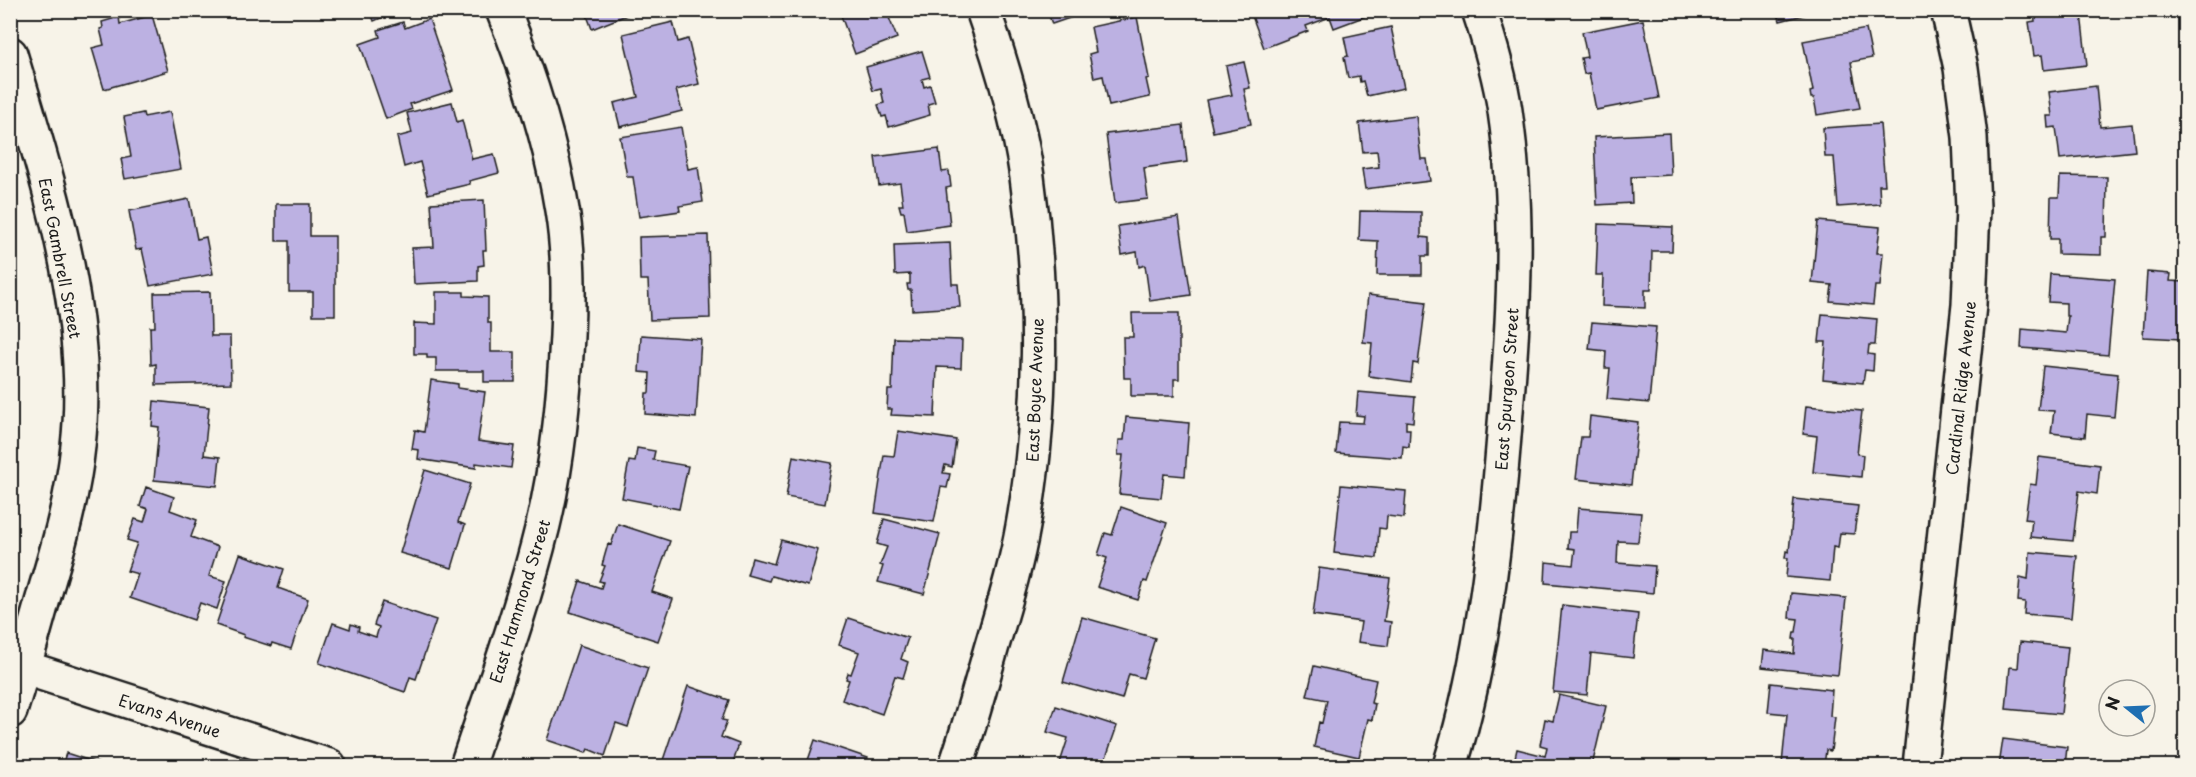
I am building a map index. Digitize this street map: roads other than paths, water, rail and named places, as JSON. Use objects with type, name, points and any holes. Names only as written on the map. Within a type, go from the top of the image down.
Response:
[{"type":"street","name":"East Hammond Street","points":[[467,766],[525,593],[543,522],[556,453],[565,380],[569,285],[562,211],[550,151],[519,49],[503,10]]},
{"type":"street","name":"East Boyce Avenue","points":[[956,766],[1007,597],[1023,526],[1034,445],[1037,365],[1037,272],[1027,176],[1012,106],[983,10]]},
{"type":"street","name":"East Spurgeon Street","points":[[1450,766],[1464,719],[1480,645],[1496,528],[1510,366],[1515,245],[1512,170],[1505,109],[1490,43],[1479,10]]},
{"type":"street","name":"Cardinal Ridge Avenue","points":[[1920,766],[1969,305],[1972,219],[1970,137],[1961,68],[1948,10]]},
{"type":"street","name":"East Gambrell Street","points":[[10,54],[50,191],[74,307],[81,369],[78,444],[69,509],[17,665],[10,711]]},
{"type":"street","name":"Evans Avenue","points":[[17,665],[329,766]]}]
